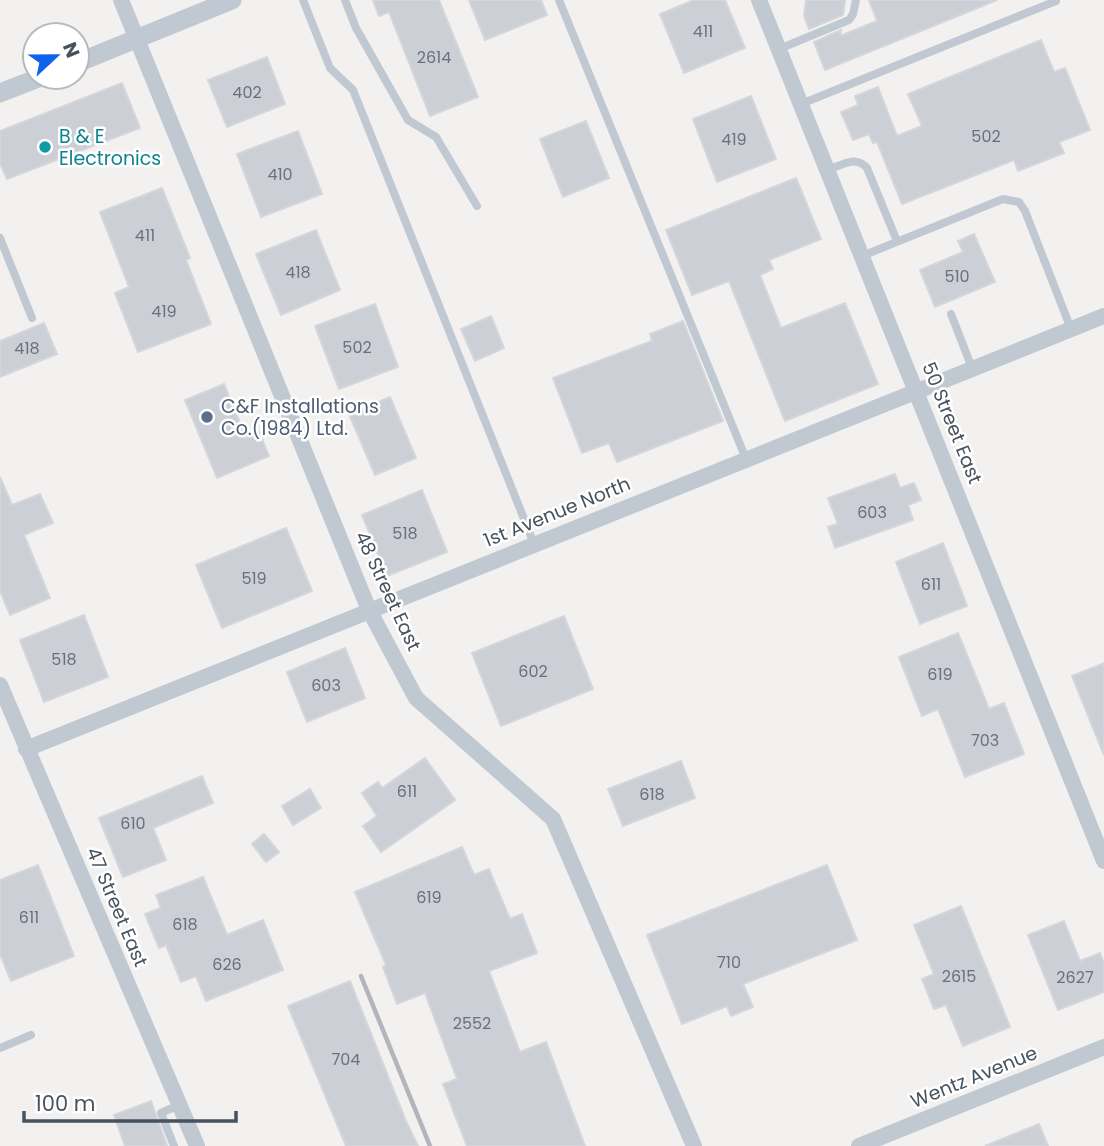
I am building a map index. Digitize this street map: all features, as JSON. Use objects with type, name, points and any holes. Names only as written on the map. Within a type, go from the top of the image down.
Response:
[{"type":"street","name":"48 Street East","points":[[121,0],[369,610],[416,698],[553,819],[694,1146]]},
{"type":"street","points":[[91,56],[232,0]]},
{"type":"street","name":"50 Street East","points":[[759,0],[1104,861]]},
{"type":"street","points":[[0,93],[21,85]]},
{"type":"street","name":"1st Avenue North","points":[[26,749],[1104,316]]},
{"type":"street","name":"47 Street East","points":[[0,685],[197,1146]]},
{"type":"street","name":"Wentz Avenue","points":[[859,1146],[1104,1047]]},
{"type":"lane","points":[[303,0],[330,68],[353,90],[534,544]]},
{"type":"lane","points":[[345,0],[356,28],[408,120],[436,137],[477,206]]},
{"type":"lane","points":[[559,0],[746,459]]},
{"type":"lane","points":[[779,49],[849,20],[856,0]]},
{"type":"lane","points":[[801,104],[1057,0]]},
{"type":"lane","points":[[828,170],[851,161],[858,160],[863,163],[897,241]]},
{"type":"lane","points":[[862,256],[1003,199],[1019,202],[1025,211],[1071,329]]},
{"type":"lane","points":[[0,238],[32,318]]},
{"type":"lane","points":[[951,314],[972,368]]},
{"type":"lane","points":[[0,1048],[31,1035]]},
{"type":"lane","points":[[174,1146],[160,1113],[180,1105]]},
{"type":"building","points":[[373,0],[439,0],[478,97],[430,116],[389,12],[379,16]]},
{"type":"building","points":[[469,0],[541,0],[547,15],[485,40]]},
{"type":"building","points":[[694,0],[725,0],[745,48],[684,73],[660,14]]},
{"type":"building","points":[[806,0],[845,0],[843,15],[809,29],[804,16]]},
{"type":"building","points":[[869,0],[997,0],[825,70],[814,42],[841,30],[840,36],[877,21]]},
{"type":"building","points":[[1041,40],[1054,72],[1065,68],[1090,130],[1059,142],[1064,153],[1018,171],[1014,160],[902,204],[877,142],[873,143],[869,134],[853,140],[841,112],[858,105],[855,96],[878,87],[897,136],[922,126],[908,94]]},
{"type":"building","points":[[267,57],[285,104],[227,127],[208,80]]},
{"type":"building","name":"B & E Electronics","points":[[122,83],[140,128],[7,179],[0,163],[0,131]]},
{"type":"building","points":[[751,96],[776,159],[717,182],[693,119]]},
{"type":"building","points":[[586,121],[609,178],[563,197],[540,139]]},
{"type":"building","points":[[298,131],[322,194],[261,217],[237,154]]},
{"type":"building","points":[[796,178],[821,239],[769,260],[773,269],[760,275],[781,328],[845,303],[878,384],[785,421],[729,281],[692,295],[666,230]]},
{"type":"building","points":[[162,188],[190,258],[186,260],[211,324],[138,352],[115,293],[129,287],[100,212]]},
{"type":"building","points":[[316,230],[340,290],[281,315],[256,254]]},
{"type":"building","points":[[974,234],[995,282],[935,307],[920,270],[963,252],[958,241]]},
{"type":"building","points":[[375,304],[398,367],[339,389],[315,326]]},
{"type":"building","points":[[491,316],[504,348],[475,361],[461,329]]},
{"type":"building","points":[[683,321],[723,421],[617,462],[609,443],[582,453],[553,378],[652,341],[650,334]]},
{"type":"building","points":[[44,323],[57,354],[0,377],[0,341]]},
{"type":"building","points":[[224,384],[246,438],[259,432],[269,456],[217,478],[185,400]]},
{"type":"building","points":[[390,397],[416,458],[375,475],[349,414]]},
{"type":"building","points":[[895,474],[900,488],[914,483],[921,500],[908,505],[913,520],[835,548],[828,527],[838,524],[828,498]]},
{"type":"building","points":[[0,477],[12,505],[40,494],[53,523],[24,535],[50,598],[10,615],[0,591]]},
{"type":"building","points":[[422,490],[447,552],[387,576],[362,515]]},
{"type":"building","points":[[286,528],[312,591],[222,628],[196,565]]},
{"type":"building","points":[[943,543],[967,606],[920,624],[896,562]]},
{"type":"building","points":[[84,615],[108,677],[44,702],[20,640]]},
{"type":"building","points":[[564,616],[593,689],[501,726],[472,653]]},
{"type":"building","points":[[958,633],[989,709],[1004,703],[1024,754],[965,777],[938,709],[922,716],[899,657]]},
{"type":"building","points":[[345,648],[365,698],[307,722],[287,672]]},
{"type":"building","points":[[1104,663],[1104,755],[1072,676]]},
{"type":"building","points":[[425,758],[455,800],[381,852],[363,826],[377,816],[362,793],[378,782],[382,788]]},
{"type":"building","points":[[681,761],[695,798],[623,826],[608,789]]},
{"type":"building","points":[[202,776],[213,803],[153,828],[166,860],[123,877],[99,818]]},
{"type":"building","points":[[310,789],[321,808],[293,825],[282,806]]},
{"type":"building","points":[[264,834],[279,852],[266,862],[252,844]]},
{"type":"building","points":[[462,847],[474,875],[489,869],[510,919],[522,914],[537,953],[489,971],[520,1052],[546,1042],[585,1146],[467,1146],[443,1084],[457,1079],[425,993],[397,1004],[383,967],[386,965],[355,892]]},
{"type":"building","points":[[38,865],[74,956],[11,981],[0,954],[0,880]]},
{"type":"building","points":[[827,865],[857,940],[743,984],[753,1007],[731,1016],[727,1006],[682,1024],[647,935]]},
{"type":"building","points":[[203,877],[227,935],[263,920],[283,970],[206,1001],[196,976],[181,982],[166,945],[159,948],[145,914],[161,908],[156,895]]},
{"type":"building","points":[[961,906],[1010,1027],[963,1046],[946,1005],[934,1009],[922,979],[934,974],[914,925]]},
{"type":"building","points":[[1064,921],[1080,961],[1100,953],[1104,963],[1104,992],[1058,1010],[1028,935]]},
{"type":"building","points":[[350,981],[418,1146],[346,1146],[288,1006]]},
{"type":"building","points":[[151,1101],[167,1146],[125,1146],[114,1115]]},
{"type":"building","points":[[1039,1124],[1048,1146],[985,1146]]},
{"type":"railway","points":[[361,976],[430,1146]]},
{"type":"place","name":"B & E Electronics","points":[[45,147]]},
{"type":"place","name":"C&F Installations Co.(1984) Ltd.","points":[[207,417]]}]
